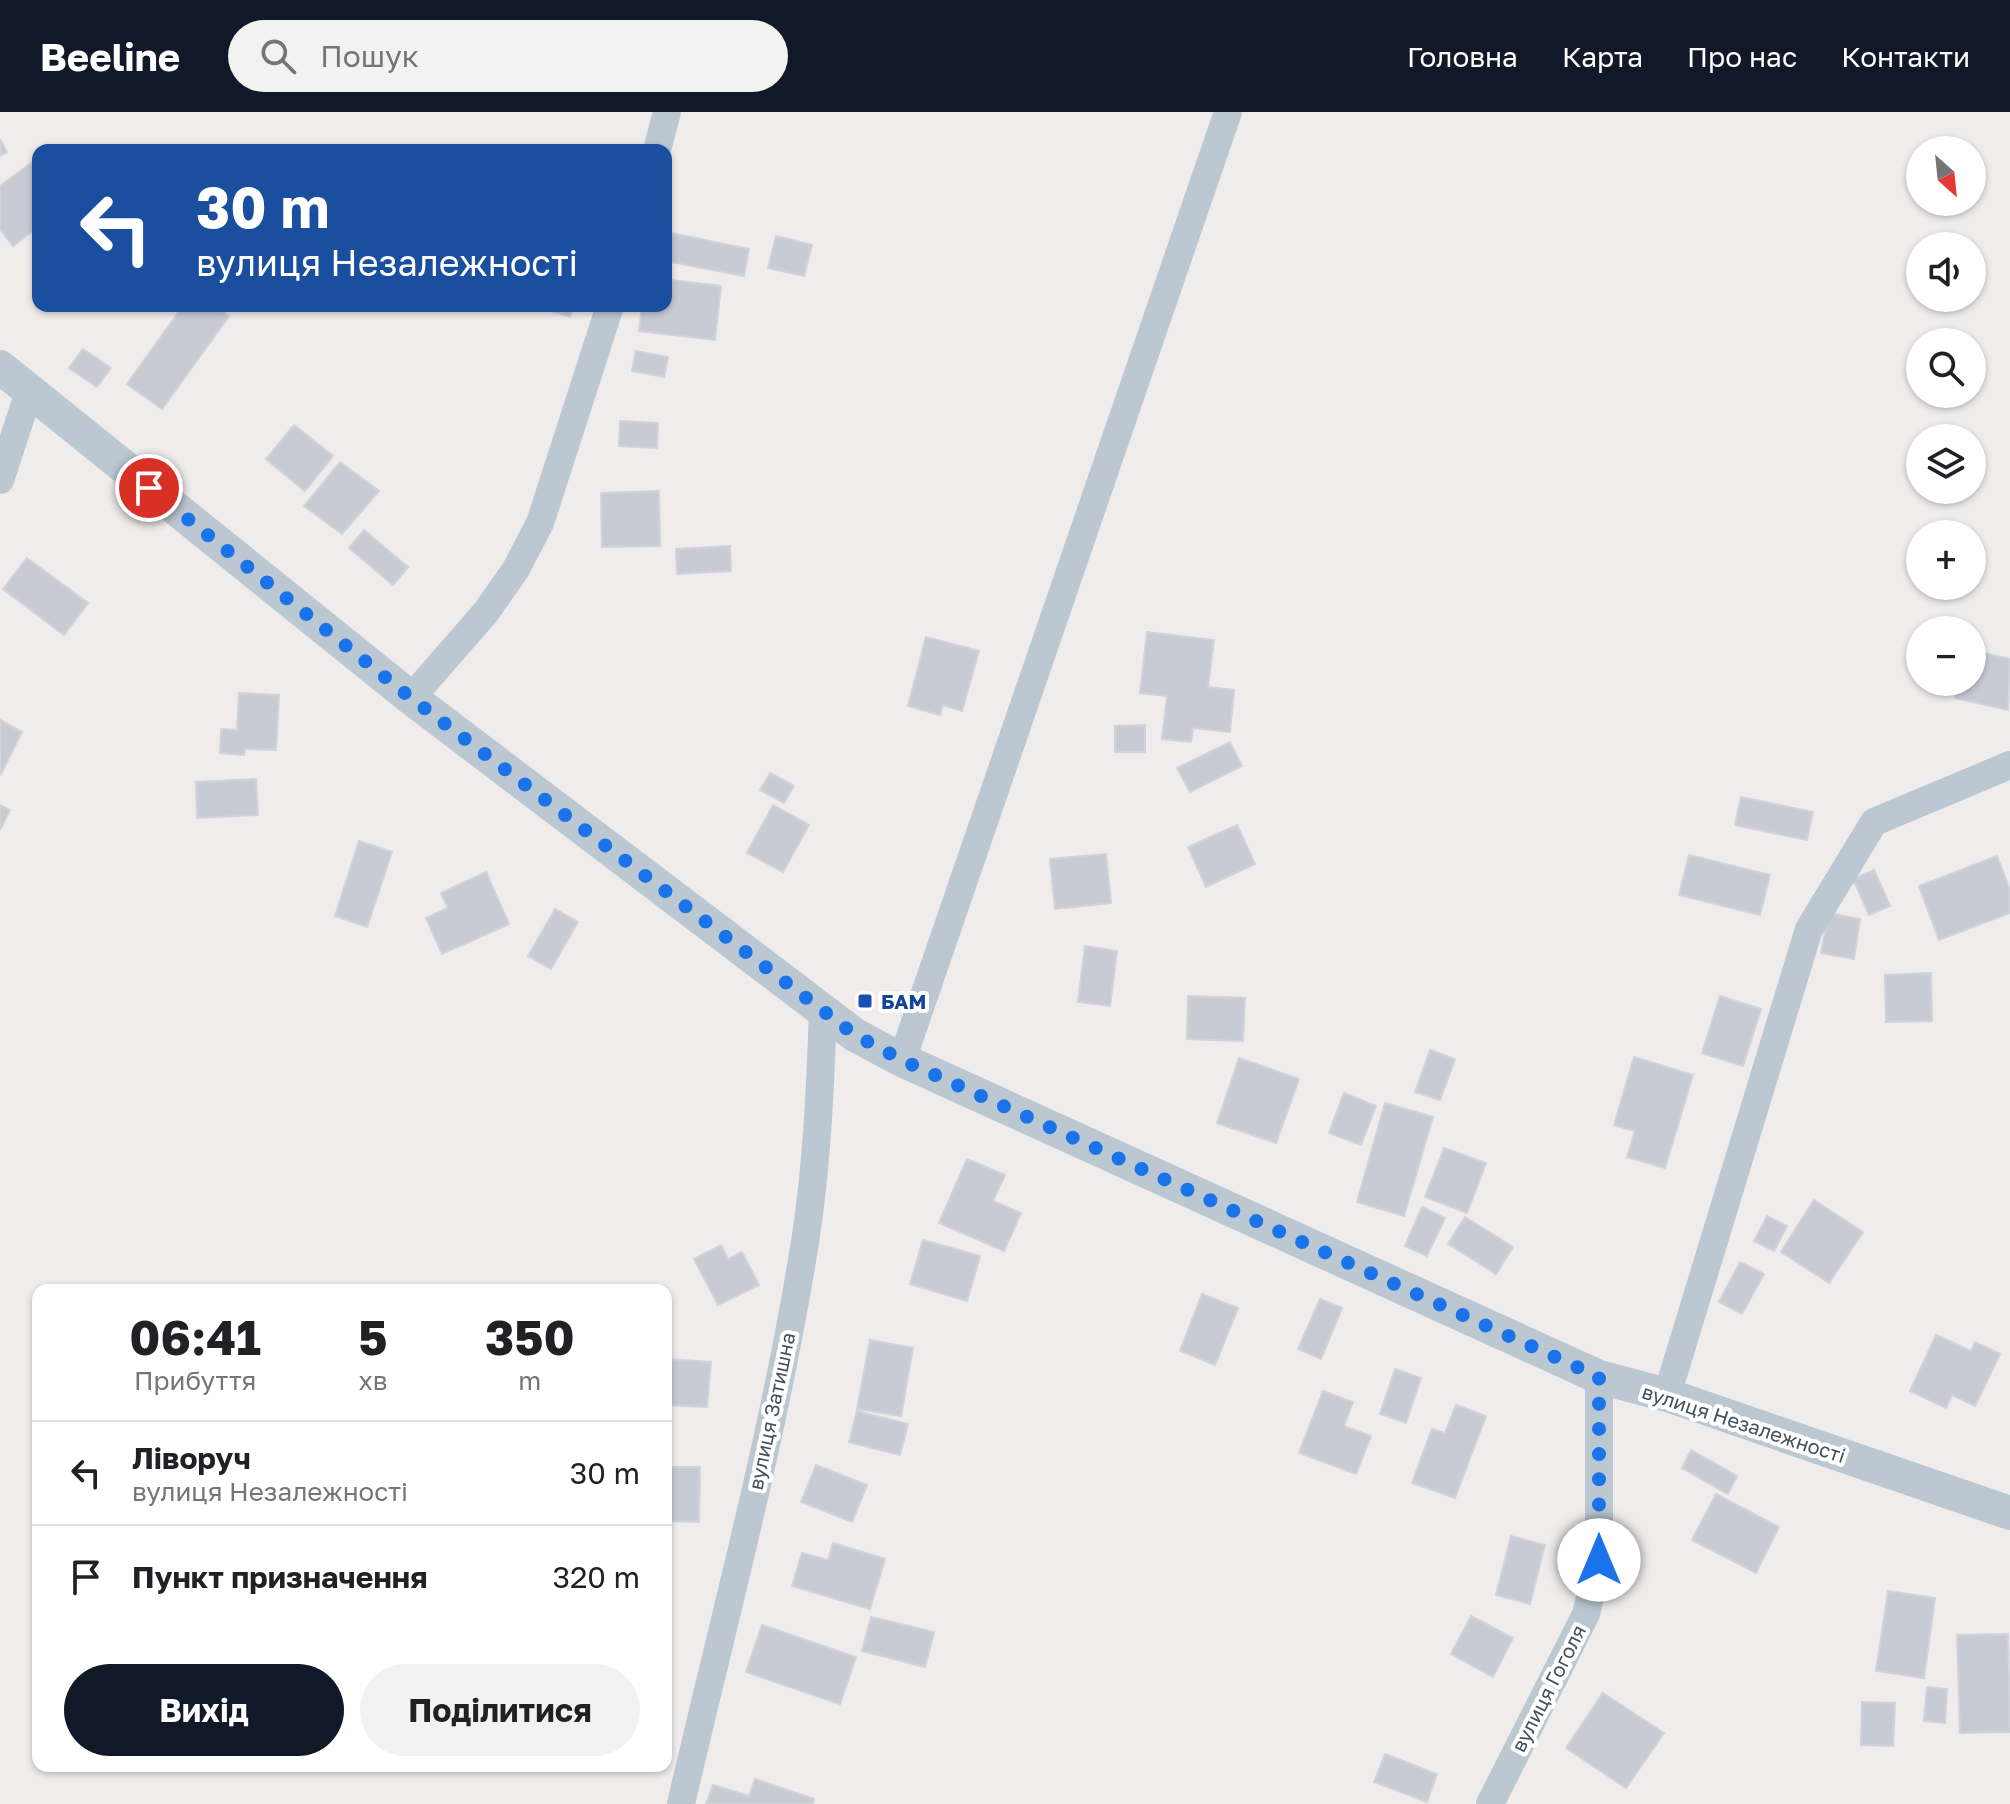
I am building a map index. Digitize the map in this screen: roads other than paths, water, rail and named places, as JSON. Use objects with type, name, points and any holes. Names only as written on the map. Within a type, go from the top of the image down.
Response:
[{"type":"street","points":[[659,144],[667,112]]},
{"type":"street","points":[[902,1060],[1228,112]]},
{"type":"street","points":[[411,698],[486,612],[516,569],[534,535],[608,312]]},
{"type":"street","name":"вулиця Незалежності","points":[[0,367],[411,698],[855,1035],[902,1060],[1599,1377],[1667,1395],[2010,1513]]},
{"type":"street","points":[[0,480],[29,392]]},
{"type":"street","points":[[1667,1395],[1809,929],[1874,822],[2010,765]]},
{"type":"street","name":"вулиця Затишна","points":[[681,1804],[769,1426],[805,1241],[817,1139],[823,1013]]},
{"type":"street","name":"вулиця Гоголя","points":[[1490,1804],[1586,1614],[1599,1560],[1599,1377]]},
{"type":"place","name":"БАМ","points":[[865,1001]]}]
